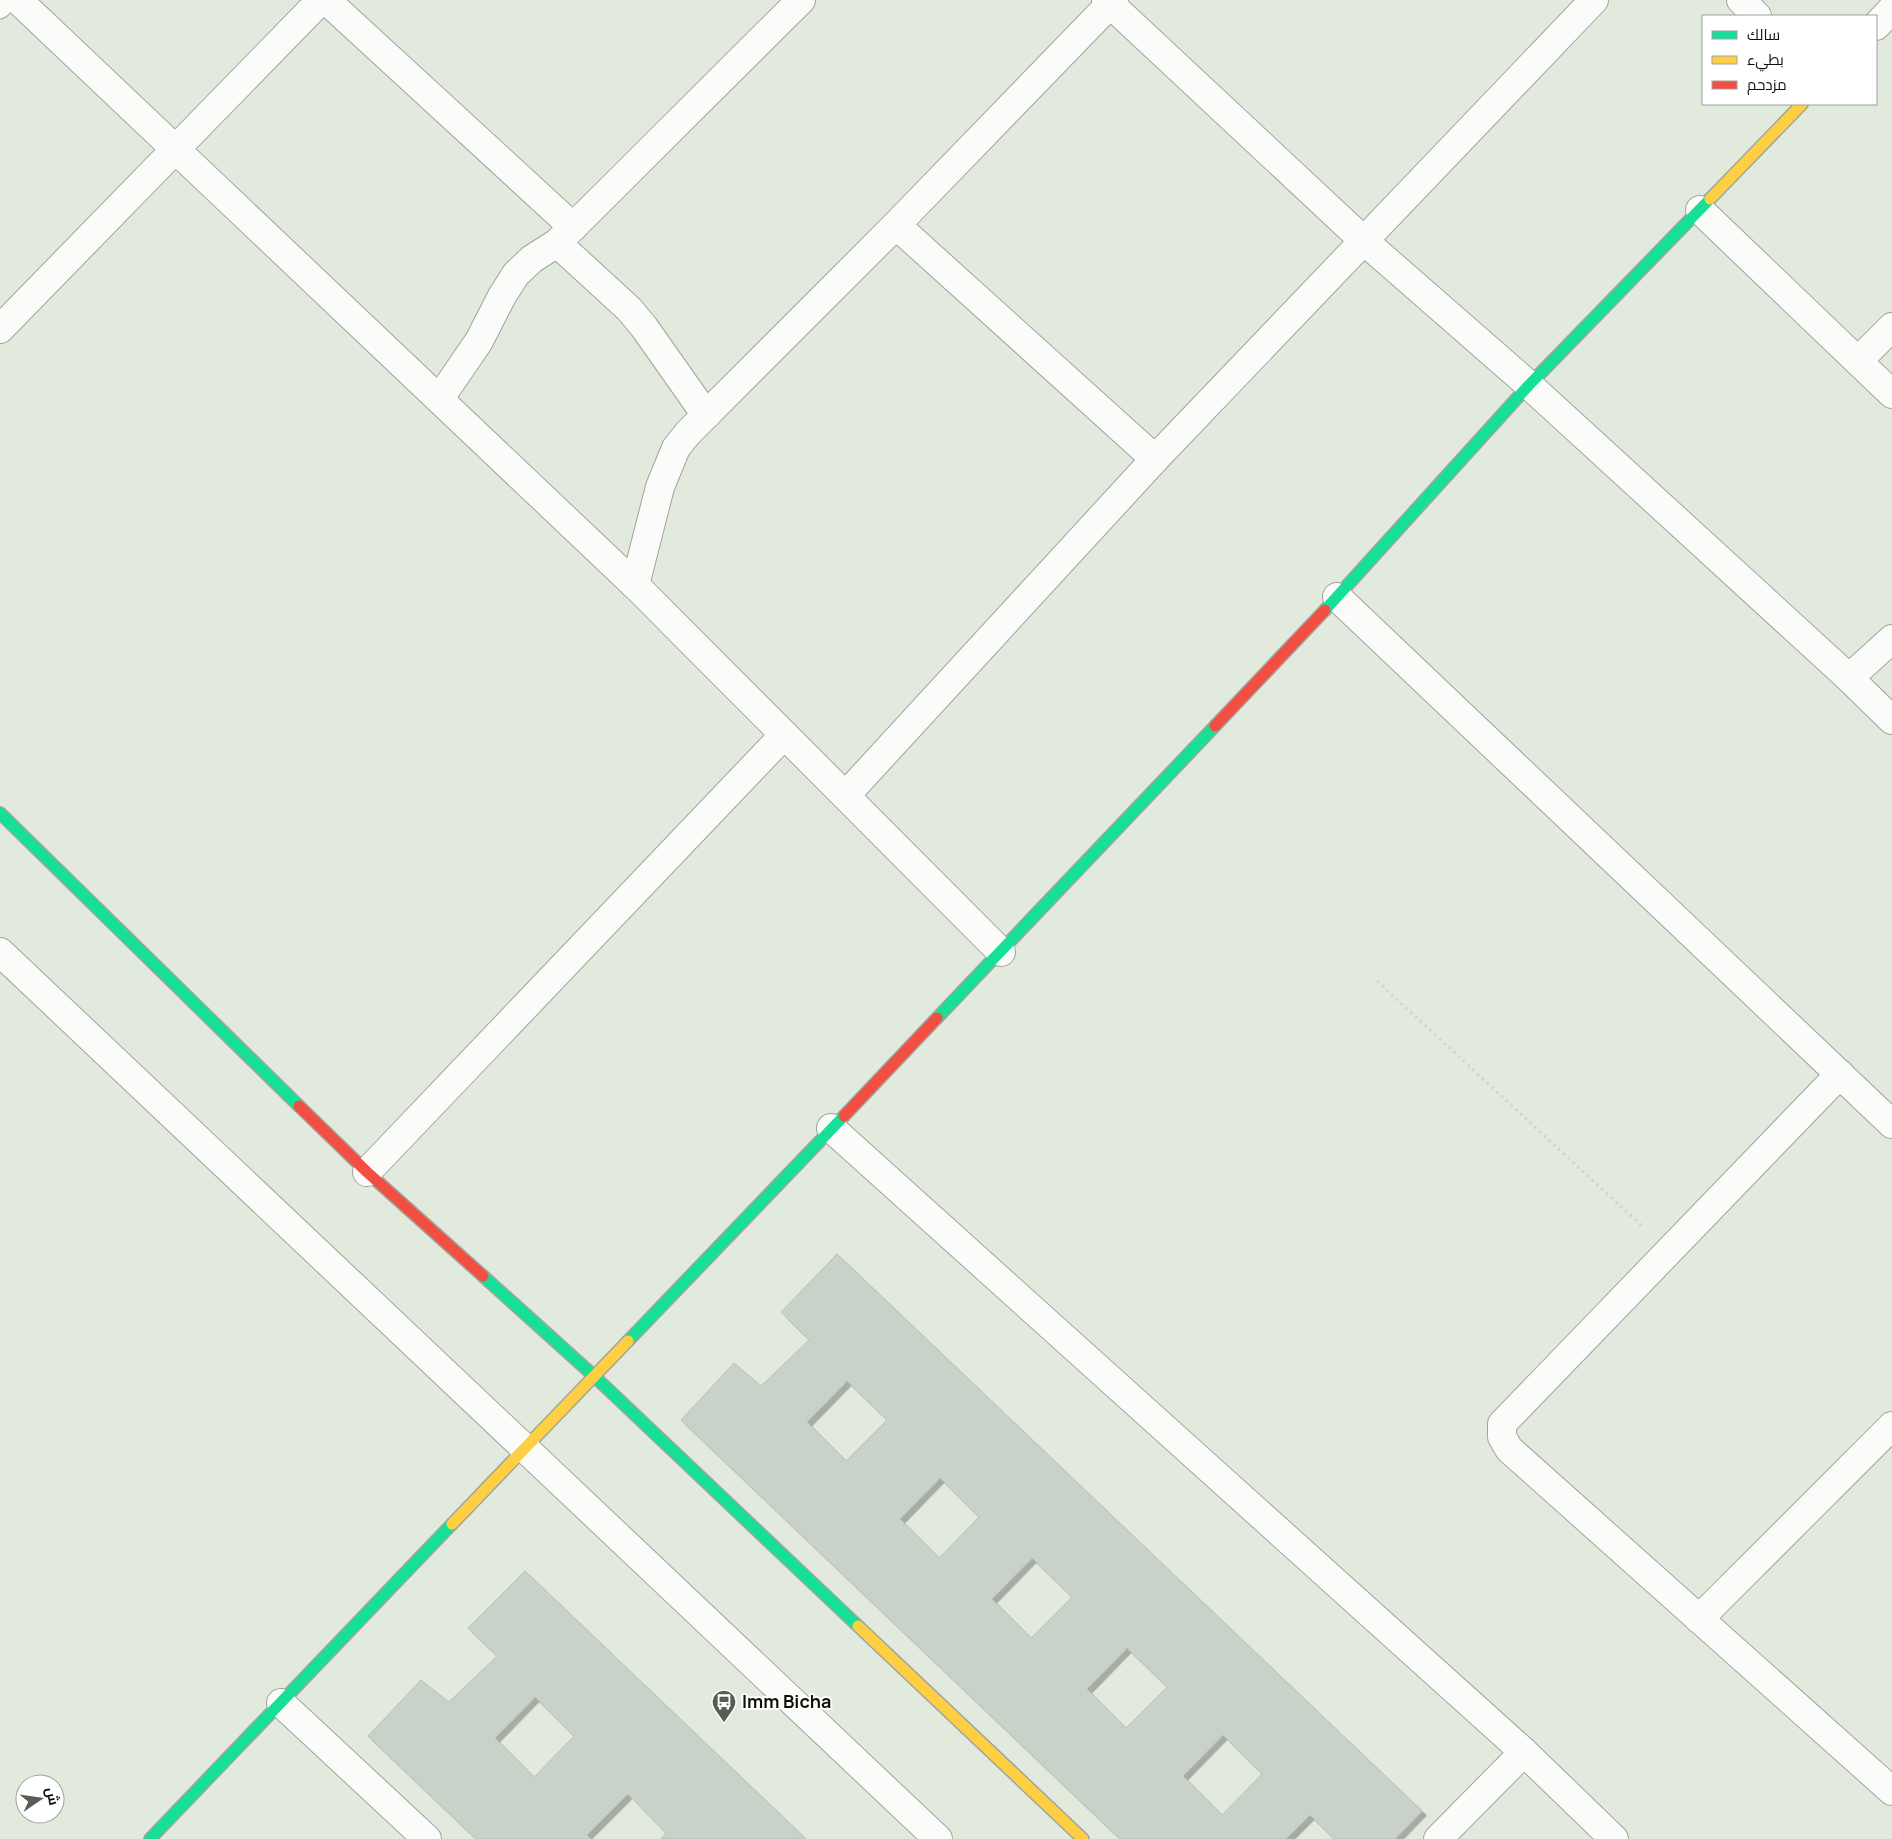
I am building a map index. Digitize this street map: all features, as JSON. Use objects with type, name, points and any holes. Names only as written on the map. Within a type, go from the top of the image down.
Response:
[{"type":"street","points":[[18,0],[440,398],[635,585],[1001,952]]},
{"type":"street","points":[[0,329],[321,0]]},
{"type":"street","points":[[326,0],[566,235],[644,327],[706,415]]},
{"type":"street","points":[[440,398],[479,341],[502,296],[516,274],[532,259],[566,235],[800,0]]},
{"type":"street","points":[[846,795],[1155,459],[1594,0]]},
{"type":"street","points":[[1741,0],[1756,15]]},
{"type":"street","points":[[635,585],[660,486],[676,448],[688,433],[896,225],[1110,1],[1363,240],[1529,385],[1849,678],[1892,720]]},
{"type":"street","points":[[1877,25],[1892,9]]},
{"type":"street","points":[[150,1839],[1001,952],[1337,597],[1529,385],[1801,105]]},
{"type":"street","points":[[1700,210],[1892,394]]},
{"type":"street","points":[[896,225],[1155,459]]},
{"type":"street","points":[[1858,361],[1892,327]]},
{"type":"street","points":[[1337,597],[1892,1124]]},
{"type":"street","points":[[1849,678],[1892,639]]},
{"type":"street","points":[[367,1172],[784,735]]},
{"type":"street","points":[[0,813],[367,1172],[594,1376],[1083,1839]]},
{"type":"street","points":[[0,952],[938,1839]]},
{"type":"street","points":[[1840,1074],[1502,1424],[1502,1437],[1509,1449],[1892,1791]]},
{"type":"street","points":[[831,1128],[1524,1752],[1614,1839]]},
{"type":"street","points":[[1699,1619],[1892,1426]]},
{"type":"street","points":[[282,1703],[427,1839]]},
{"type":"street","points":[[1438,1839],[1524,1752]]},
{"type":"lane","points":[[0,9],[10,0]]},
{"type":"path","points":[[1377,981],[1669,1252]]},
{"type":"building","points":[[837,1254],[1422,1811],[1395,1839],[1334,1839],[1310,1815],[1286,1839],[1120,1839],[681,1420],[734,1363],[761,1386],[809,1340],[781,1312]],"holes":[[[847,1381],[887,1420],[846,1461],[807,1422]],[[940,1478],[979,1517],[939,1558],[900,1519]],[[1032,1558],[1072,1597],[1031,1638],[992,1599]],[[1127,1648],[1167,1687],[1126,1728],[1087,1689]],[[1223,1735],[1262,1774],[1222,1815],[1183,1776]]]},
{"type":"building","points":[[525,1571],[806,1839],[661,1839],[666,1833],[628,1794],[587,1835],[591,1839],[476,1839],[368,1736],[421,1680],[449,1702],[497,1656],[468,1628]],"holes":[[[535,1697],[574,1736],[534,1777],[495,1738]]]},
{"type":"traffic: fast","points":[[1325,610],[1529,385],[1710,199]]},
{"type":"traffic: fast","points":[[937,1018],[1215,726]]},
{"type":"traffic: fast","points":[[0,813],[299,1106]]},
{"type":"traffic: fast","points":[[628,1341],[844,1116]]},
{"type":"traffic: fast","points":[[483,1276],[594,1376],[858,1626]]},
{"type":"traffic: fast","points":[[150,1839],[452,1524]]},
{"type":"traffic: slow","points":[[1710,199],[1801,105]]},
{"type":"traffic: slow","points":[[452,1524],[628,1341]]},
{"type":"traffic: slow","points":[[858,1626],[1083,1839]]},
{"type":"traffic: jam","points":[[1215,726],[1325,610]]},
{"type":"traffic: jam","points":[[844,1116],[937,1018]]},
{"type":"traffic: jam","points":[[299,1106],[367,1172],[483,1276]]},
{"type":"place","name":"Imm Bicha","points":[[724,1723]]}]
